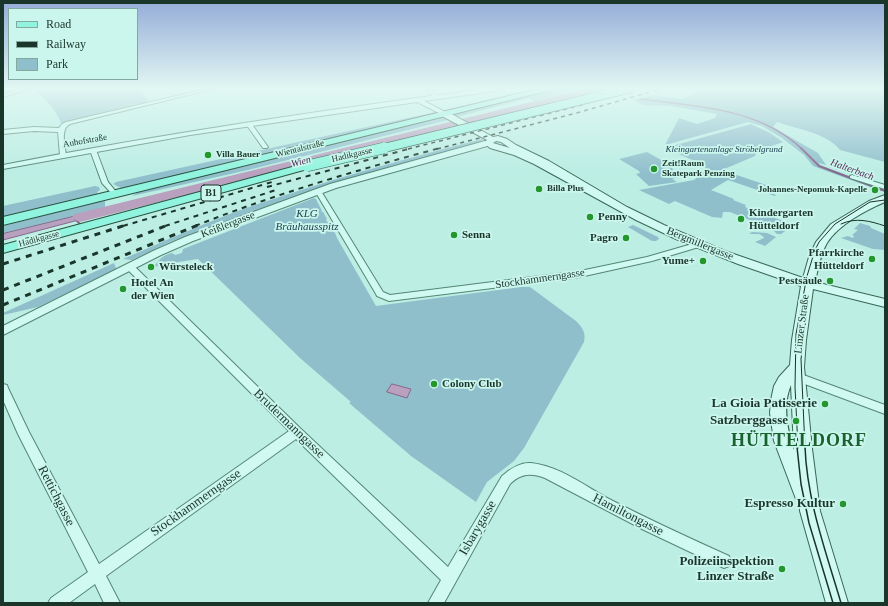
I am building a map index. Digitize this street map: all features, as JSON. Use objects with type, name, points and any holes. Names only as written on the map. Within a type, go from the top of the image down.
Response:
[{"type":"main road","name":"Wientalstraße","points":[[3,221],[115,196],[442,116]]},
{"type":"main road","name":"Bergmillergasse","points":[[449,116],[497,144],[523,155],[640,218],[699,244],[808,284],[885,303]]},
{"type":"main road","name":"Hadikgasse","points":[[3,248],[307,166],[520,116]]},
{"type":"main road","points":[[115,196],[116,218]]},
{"type":"main road","name":"Linzer Straße","points":[[810,511],[804,465],[798,372],[799,340],[808,284],[817,250],[828,233],[835,226],[854,214],[877,200],[885,198]]},
{"type":"main road","name":"Linzer Straße","points":[[798,372],[782,385],[778,402],[779,420],[789,461],[810,511],[837,603]]},
{"type":"street","points":[[63,155],[61,130],[64,125],[96,116]]},
{"type":"street","name":"Auhofstraße","points":[[3,167],[92,150],[303,116]]},
{"type":"street","points":[[249,124],[265,147]]},
{"type":"street","points":[[3,132],[34,129],[61,130]]},
{"type":"street","name":"Keißlergasse","points":[[3,331],[130,267],[186,241],[318,191],[464,150],[497,144]]},
{"type":"street","points":[[92,150],[104,183],[115,196]]},
{"type":"street","points":[[852,177],[885,187]]},
{"type":"street","name":"Stockhammerngasse","points":[[318,191],[380,294],[389,298],[567,276],[612,267],[699,244]]},
{"type":"street","name":"Brudermanngasse","points":[[130,267],[297,432],[450,578]]},
{"type":"street","points":[[798,372],[885,410]]},
{"type":"street","name":"Rettichgasse","points":[[3,388],[24,434],[112,603]]},
{"type":"street","name":"Stockhammerngasse","points":[[56,603],[297,432]]},
{"type":"street","name":"Isbarygasse","points":[[436,603],[506,480],[517,471],[533,469]]},
{"type":"street","name":"Hamiltongasse","points":[[533,469],[549,474],[632,517],[724,561]]},
{"type":"green space","points":[[58,116],[88,116],[61,123]]},
{"type":"green space","points":[[415,116],[423,116],[123,189],[113,184],[116,182]]},
{"type":"green space","points":[[716,116],[885,116],[885,162],[840,150],[827,139],[802,129],[777,122],[773,127],[818,153],[826,165],[819,163],[820,165],[885,190],[881,191],[813,166],[804,155],[782,138],[762,126],[748,122],[665,145],[679,118],[697,124],[715,118]]},
{"type":"green space","points":[[444,117],[448,120],[248,170],[132,196],[138,192],[175,182]]},
{"type":"green space","name":"Kleingartenanlage Ströbelgrund","points":[[751,124],[770,133],[783,142],[757,151],[755,156],[722,170],[775,188],[770,192],[776,195],[775,196],[728,180],[711,190],[746,205],[745,207],[794,225],[781,234],[777,234],[772,229],[730,212],[723,212],[722,218],[712,217],[675,201],[669,204],[639,190],[694,180],[702,173],[706,166],[665,148]]},
{"type":"green space","points":[[482,139],[483,140],[475,144],[329,184],[202,232],[199,231],[170,242],[132,260],[123,259],[201,225],[249,207],[307,188],[423,154]]},
{"type":"green space","name":"Zeit!Raum Skatepark Penzing","points":[[647,152],[672,166],[673,171],[680,171],[682,176],[672,179],[677,182],[649,186],[636,174],[640,173],[639,171],[619,159]]},
{"type":"green space","points":[[95,186],[99,187],[100,190],[97,192],[98,195],[3,218],[3,206]]},
{"type":"green space","name":"Colony Club","points":[[314,198],[316,199],[322,211],[321,212],[323,212],[327,219],[326,220],[335,233],[376,306],[530,287],[576,321],[582,328],[585,336],[584,342],[524,448],[514,461],[487,482],[476,502],[411,456],[349,403],[351,402],[300,358],[198,259],[159,265],[152,269],[158,261],[166,255],[172,253],[175,255],[182,253],[183,249]]},
{"type":"green space","points":[[103,200],[105,201],[105,209],[3,234],[3,226]]},
{"type":"green space","points":[[860,223],[870,226],[871,228],[885,234],[885,250],[873,249],[841,238],[848,236],[853,238],[854,236],[852,235],[858,230],[854,229]]},
{"type":"green space","points":[[633,225],[658,237],[659,239],[652,241],[628,227]]},
{"type":"green space","points":[[749,233],[767,233],[776,237],[765,246],[755,242],[764,238],[759,234]]},
{"type":"green space","points":[[114,263],[116,268],[115,270],[38,307],[3,315],[3,313]]},
{"type":"shaded area","points":[[105,209],[105,213],[3,240],[3,234]]},
{"type":"shaded area","points":[[392,384],[411,389],[407,398],[387,392]]},
{"type":"waterway","name":"Wien","points":[[80,217],[485,116]]},
{"type":"waterway","name":"Halterbach","points":[[744,116],[785,135],[802,149]]},
{"type":"waterway","name":"Halterbach","points":[[802,149],[819,166],[885,191]]},
{"type":"waterway","name":"Wien","points":[[75,219],[80,224]]},
{"type":"tram line","points":[[798,448],[795,387],[796,334],[807,276],[815,250],[819,242],[835,224],[870,202],[885,200]]},
{"type":"tram line","points":[[841,224],[858,220],[885,226]]},
{"type":"tram line","points":[[805,448],[801,359],[808,302]]},
{"type":"tram line","points":[[797,447],[801,484],[809,523],[833,603]]},
{"type":"tram line","points":[[805,447],[809,487],[813,507],[841,603]]},
{"type":"railway","points":[[408,149],[537,116]]},
{"type":"railway","points":[[437,149],[563,116]]},
{"type":"railway","points":[[267,187],[412,148]]},
{"type":"railway","points":[[195,226],[255,203],[316,183],[440,148]]},
{"type":"railway","points":[[123,226],[272,182]]},
{"type":"railway","points":[[168,225],[276,190]]},
{"type":"railway","points":[[3,264],[126,225]]},
{"type":"railway","points":[[3,290],[168,225]]},
{"type":"railway","points":[[3,305],[198,225]]},
{"type":"place","name":"Villa Bauer","points":[[208,155]]},
{"type":"place","name":"Zeit!Raum Skatepark Penzing","points":[[654,169]]},
{"type":"place","name":"Billa Plus","points":[[539,189]]},
{"type":"place","name":"Johannes-Nepomuk-Kapelle","points":[[875,190]]},
{"type":"place","name":"Penny","points":[[590,217]]},
{"type":"place","name":"Kindergarten Hütteldorf","points":[[741,219]]},
{"type":"place","name":"Senna","points":[[454,235]]},
{"type":"place","name":"Pagro","points":[[626,238]]},
{"type":"place","name":"Pfarrkirche Hütteldorf","points":[[872,259]]},
{"type":"place","name":"Yume+","points":[[703,261]]},
{"type":"place","name":"Würsteleck","points":[[151,267]]},
{"type":"place","name":"Pestsäule","points":[[830,281]]},
{"type":"place","name":"Hotel An der Wien","points":[[123,289]]},
{"type":"place","name":"Colony Club","points":[[434,384]]},
{"type":"place","name":"La Gioia Patisserie","points":[[825,404]]},
{"type":"place","name":"Satzberggasse","points":[[796,421]]},
{"type":"place","name":"Espresso Kultur","points":[[843,504]]},
{"type":"place","name":"Polizeiinspektion Linzer Straße","points":[[782,569]]},
{"type":"district","name":"HÜTTELDORF","points":[[799,441]]},
{"type":"park label","name":"KLG Bräuhausspitz","points":[[307,220]]}]
